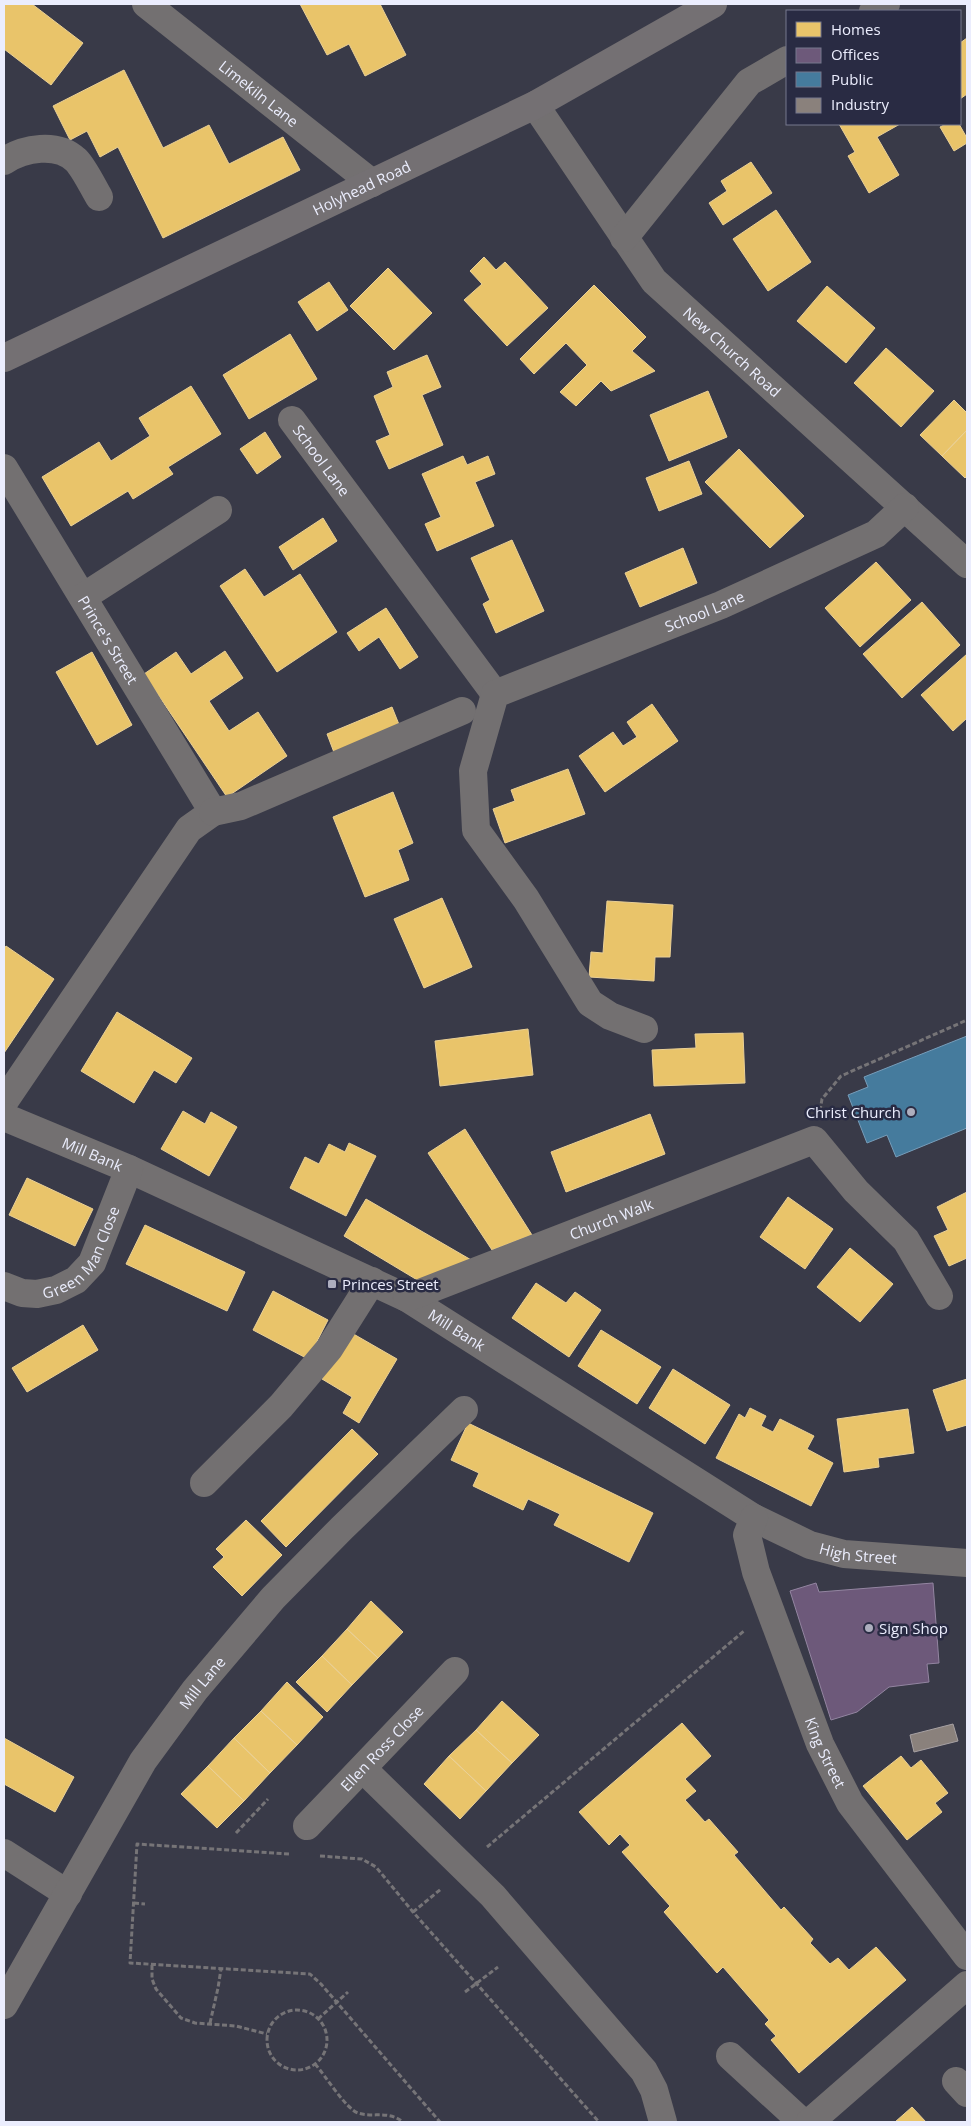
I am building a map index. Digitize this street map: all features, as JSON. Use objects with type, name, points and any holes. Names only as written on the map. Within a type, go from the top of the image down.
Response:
[{"type":"main road","name":"Holyhead Road","points":[[4,358],[535,105],[712,4]]},
{"type":"street","name":"Limekiln Lane","points":[[146,4],[372,183]]},
{"type":"street","points":[[875,10],[886,4]]},
{"type":"street","points":[[624,238],[749,82],[786,61]]},
{"type":"street","name":"New Church Road","points":[[535,105],[654,281],[967,564]]},
{"type":"street","points":[[4,161],[28,149],[56,149],[76,160],[99,197]]},
{"type":"street","name":"School Lane","points":[[292,420],[495,694],[721,605],[876,534],[905,507]]},
{"type":"street","name":"Prince's Street","points":[[4,468],[212,812]]},
{"type":"street","points":[[83,597],[218,510]]},
{"type":"street","points":[[495,694],[473,771],[476,830],[526,900],[590,1003],[610,1016],[644,1029]]},
{"type":"street","points":[[4,1102],[189,829],[212,812],[241,806],[462,711]]},
{"type":"street","name":"Mill Bank","points":[[4,1117],[129,1170],[407,1298],[754,1518]]},
{"type":"street","points":[[814,1140],[856,1190],[906,1240],[939,1296]]},
{"type":"street","name":"Church Walk","points":[[407,1298],[814,1140]]},
{"type":"street","name":"Green Man Close","points":[[4,1286],[22,1294],[37,1294],[56,1290],[76,1280],[92,1263],[129,1170]]},
{"type":"street","points":[[204,1483],[281,1406],[323,1356],[372,1281]]},
{"type":"street","name":"Mill Lane","points":[[4,2005],[143,1761],[195,1690],[273,1598],[464,1410]]},
{"type":"street","name":"High Street","points":[[754,1518],[810,1545],[844,1554],[967,1563]]},
{"type":"street","name":"King Street","points":[[754,1518],[747,1536],[756,1572],[820,1744],[850,1803],[967,1956]]},
{"type":"street","name":"Ellen Ross Close","points":[[307,1826],[454,1671]]},
{"type":"street","points":[[363,1769],[493,1896],[644,2071],[654,2090],[663,2122]]},
{"type":"street","points":[[4,1853],[68,1894]]},
{"type":"street","points":[[810,2122],[967,1985]]},
{"type":"street","points":[[730,2056],[802,2122]]},
{"type":"path","points":[[814,1140],[822,1099],[842,1076],[967,1020]]},
{"type":"path","points":[[482,1851],[770,1610]]},
{"type":"path","points":[[236,1833],[268,1799]]},
{"type":"path","points":[[294,1855],[137,1844],[130,1963],[306,1973],[315,1978],[337,2002],[440,2122]]},
{"type":"path","points":[[313,1856],[366,1860],[379,1870],[412,1912],[599,2122]]},
{"type":"path","points":[[412,1912],[443,1887]]},
{"type":"path","points":[[134,1903],[145,1904]]},
{"type":"path","points":[[152,1965],[154,1985],[176,2013],[189,2022],[245,2027],[267,2034]]},
{"type":"path","points":[[465,1992],[498,1966]]},
{"type":"path","points":[[210,2023],[220,1969]]},
{"type":"path","points":[[318,2019],[348,1992]]},
{"type":"path","points":[[293,2010],[305,2011],[318,2019],[325,2028],[326,2044],[315,2064],[301,2069],[284,2067],[270,2055],[267,2045],[267,2034],[276,2018],[293,2010]]},
{"type":"path","points":[[315,2064],[350,2108],[365,2114],[389,2114],[403,2122]]},
{"type":"building: Homes","points":[[4,4],[32,4],[83,43],[51,85],[4,49]]},
{"type":"building: Homes","points":[[300,4],[380,4],[406,55],[365,76],[349,44],[327,55]]},
{"type":"building: Homes","points":[[967,38],[967,94],[961,98],[961,42]]},
{"type":"building: Homes","points":[[124,70],[163,148],[209,125],[229,164],[283,137],[300,170],[163,238],[118,147],[100,157],[87,131],[70,140],[53,106]]},
{"type":"building: Homes","points":[[840,125],[898,125],[877,137],[899,175],[869,193],[848,156],[855,152]]},
{"type":"building: Homes","points":[[944,125],[960,125],[967,138],[967,143],[954,151],[940,127]]},
{"type":"building: Homes","points":[[751,162],[772,193],[723,225],[709,203],[727,191],[721,181]]},
{"type":"building: Homes","points":[[776,210],[811,262],[768,291],[733,239]]},
{"type":"building: Homes","points":[[484,257],[496,270],[505,262],[548,308],[507,346],[464,300],[482,284],[470,271]]},
{"type":"building: Homes","points":[[388,268],[432,313],[394,350],[350,306]]},
{"type":"building: Homes","points":[[329,282],[348,310],[317,331],[298,302]]},
{"type":"building: Homes","points":[[594,285],[646,337],[632,351],[655,371],[611,391],[601,381],[576,406],[560,392],[587,365],[566,343],[534,374],[520,359]]},
{"type":"building: Homes","points":[[827,286],[875,328],[846,363],[797,321]]},
{"type":"building: Homes","points":[[290,334],[317,379],[249,419],[223,375]]},
{"type":"building: Homes","points":[[886,348],[934,391],[901,427],[854,383]]},
{"type":"building: Homes","points":[[427,355],[441,387],[422,395],[443,445],[389,469],[376,441],[390,435],[374,396],[393,387],[387,372]]},
{"type":"building: Homes","points":[[191,386],[221,434],[168,467],[173,474],[133,499],[128,491],[71,526],[42,477],[99,442],[111,461],[150,436],[139,418]]},
{"type":"building: Homes","points":[[708,391],[727,437],[669,461],[650,415]]},
{"type":"building: Homes","points":[[954,400],[967,413],[967,430],[942,456],[920,435]]},
{"type":"building: Homes","points":[[967,430],[967,476],[965,478],[942,456]]},
{"type":"building: Homes","points":[[265,432],[281,457],[257,474],[240,449]]},
{"type":"building: Homes","points":[[739,449],[804,516],[770,548],[705,482]]},
{"type":"building: Homes","points":[[463,456],[467,465],[488,456],[495,474],[475,482],[494,526],[437,551],[425,524],[441,517],[422,474]]},
{"type":"building: Homes","points":[[689,461],[702,494],[659,511],[646,478]]},
{"type":"building: Homes","points":[[323,518],[337,541],[293,570],[279,547]]},
{"type":"building: Homes","points":[[512,540],[544,611],[496,633],[483,604],[490,600],[471,558]]},
{"type":"building: Homes","points":[[683,548],[697,583],[640,607],[625,573]]},
{"type":"building: Homes","points":[[876,562],[911,600],[860,647],[825,608]]},
{"type":"building: Homes","points":[[245,569],[264,597],[300,574],[337,632],[277,672],[220,586]]},
{"type":"building: Homes","points":[[922,602],[960,645],[902,698],[863,654]]},
{"type":"building: Homes","points":[[386,608],[418,657],[400,669],[379,637],[359,651],[347,633]]},
{"type":"building: Homes","points":[[225,651],[243,678],[209,701],[229,731],[258,712],[287,756],[227,797],[144,674],[176,652],[191,674]]},
{"type":"building: Homes","points":[[92,652],[132,725],[97,745],[56,672]]},
{"type":"building: Homes","points":[[967,654],[967,718],[953,731],[921,695]]},
{"type":"building: Homes","points":[[652,704],[678,741],[605,792],[579,756],[613,732],[623,746],[637,737],[627,722]]},
{"type":"building: Homes","points":[[392,707],[400,727],[335,755],[327,734]]},
{"type":"building: Homes","points":[[568,769],[585,814],[505,843],[493,809],[515,801],[511,790]]},
{"type":"building: Homes","points":[[393,792],[413,843],[398,850],[409,880],[365,897],[333,817]]},
{"type":"building: Homes","points":[[442,898],[472,967],[424,988],[394,919]]},
{"type":"building: Homes","points":[[607,901],[673,905],[670,957],[655,957],[654,981],[589,977],[591,952],[603,953]]},
{"type":"building: Homes","points":[[6,946],[54,979],[4,1053],[4,949]]},
{"type":"building: Homes","points":[[117,1012],[192,1058],[176,1083],[154,1070],[134,1103],[81,1071]]},
{"type":"building: Homes","points":[[528,1029],[533,1075],[440,1086],[435,1041]]},
{"type":"building: Homes","points":[[743,1033],[745,1083],[654,1086],[652,1050],[696,1048],[695,1034]]},
{"type":"building: Homes","points":[[183,1111],[205,1124],[211,1112],[237,1127],[209,1176],[161,1149]]},
{"type":"building: Homes","points":[[650,1114],[665,1154],[566,1192],[551,1152]]},
{"type":"building: Homes","points":[[465,1129],[532,1235],[492,1250],[428,1153]]},
{"type":"building: Homes","points":[[349,1143],[376,1156],[346,1216],[290,1188],[305,1157],[319,1164],[329,1144],[345,1152]]},
{"type":"building: Homes","points":[[27,1178],[93,1209],[75,1246],[9,1215]]},
{"type":"building: Homes","points":[[967,1192],[967,1258],[949,1266],[934,1236],[948,1230],[937,1207]]},
{"type":"building: Homes","points":[[788,1197],[833,1229],[805,1269],[760,1237]]},
{"type":"building: Homes","points":[[366,1199],[473,1261],[424,1284],[344,1236]]},
{"type":"building: Homes","points":[[145,1225],[245,1272],[227,1311],[126,1264]]},
{"type":"building: Homes","points":[[850,1248],[893,1284],[860,1322],[817,1287]]},
{"type":"building: Homes","points":[[536,1283],[566,1303],[575,1292],[601,1310],[569,1357],[512,1318]]},
{"type":"building: Homes","points":[[273,1291],[328,1320],[308,1359],[253,1330]]},
{"type":"building: Homes","points":[[83,1325],[98,1350],[27,1392],[12,1368]]},
{"type":"building: Homes","points":[[601,1330],[661,1367],[637,1404],[578,1366]]},
{"type":"building: Homes","points":[[350,1332],[397,1359],[359,1423],[343,1413],[352,1397],[322,1379]]},
{"type":"building: Homes","points":[[673,1369],[730,1405],[705,1444],[649,1408]]},
{"type":"building: Homes","points":[[967,1379],[967,1425],[947,1431],[933,1390]]},
{"type":"building: Homes","points":[[750,1408],[766,1416],[761,1426],[773,1432],[780,1419],[814,1436],[807,1449],[833,1463],[811,1506],[716,1458],[739,1414],[745,1418]]},
{"type":"building: Homes","points":[[908,1409],[914,1453],[878,1458],[879,1467],[844,1472],[837,1419]]},
{"type":"building: Homes","points":[[468,1423],[653,1513],[629,1562],[554,1525],[560,1514],[528,1499],[523,1510],[473,1486],[479,1473],[451,1460]]},
{"type":"building: Homes","points":[[352,1429],[378,1454],[286,1547],[261,1521]]},
{"type":"building: Homes","points":[[246,1520],[282,1555],[242,1596],[213,1567],[224,1557],[216,1549]]},
{"type":"building: Homes","points":[[371,1601],[403,1632],[378,1658],[347,1629]]},
{"type":"building: Homes","points":[[347,1629],[378,1658],[352,1685],[322,1656]]},
{"type":"building: Homes","points":[[322,1656],[352,1685],[327,1712],[296,1682]]},
{"type":"building: Homes","points":[[287,1682],[323,1717],[297,1745],[261,1711]]},
{"type":"building: Homes","points":[[502,1701],[539,1735],[512,1763],[476,1730]]},
{"type":"building: Homes","points":[[261,1711],[297,1745],[270,1773],[234,1738]]},
{"type":"building: Homes","points":[[682,1723],[711,1756],[685,1779],[696,1791],[685,1800],[705,1822],[709,1819],[738,1852],[734,1855],[781,1910],[784,1907],[813,1939],[810,1943],[830,1964],[838,1958],[849,1970],[876,1947],[906,1980],[799,2073],[771,2040],[776,2036],[765,2024],[769,2020],[723,1967],[717,1973],[664,1912],[670,1906],[622,1852],[630,1845],[620,1834],[609,1845],[579,1812]]},
{"type":"building: Homes","points":[[476,1730],[512,1763],[486,1791],[449,1756]]},
{"type":"building: Homes","points":[[4,1738],[74,1777],[55,1812],[4,1784]]},
{"type":"building: Homes","points":[[234,1738],[270,1773],[244,1801],[208,1766]]},
{"type":"building: Homes","points":[[449,1756],[486,1791],[460,1819],[424,1784]]},
{"type":"building: Homes","points":[[901,1756],[911,1768],[921,1760],[948,1793],[935,1803],[942,1812],[907,1840],[863,1786]]},
{"type":"building: Homes","points":[[208,1766],[244,1801],[217,1828],[181,1794]]},
{"type":"building: Homes","points":[[912,2107],[926,2122],[895,2122]]},
{"type":"building: Offices","name":"Sign Shop","points":[[816,1583],[819,1592],[933,1583],[939,1663],[927,1664],[929,1682],[889,1687],[857,1712],[831,1720],[790,1591]]},
{"type":"building: Public","name":"Christ Church","points":[[967,1036],[967,1128],[896,1157],[887,1135],[867,1143],[848,1095],[868,1087],[864,1077]]},
{"type":"building: Industry","points":[[953,1724],[958,1741],[914,1752],[910,1735]]},
{"type":"place","name":"Christ Church","points":[[911,1112]]},
{"type":"place","name":"Princes Street","points":[[332,1284]]},
{"type":"place","name":"Sign Shop","points":[[869,1628]]}]
